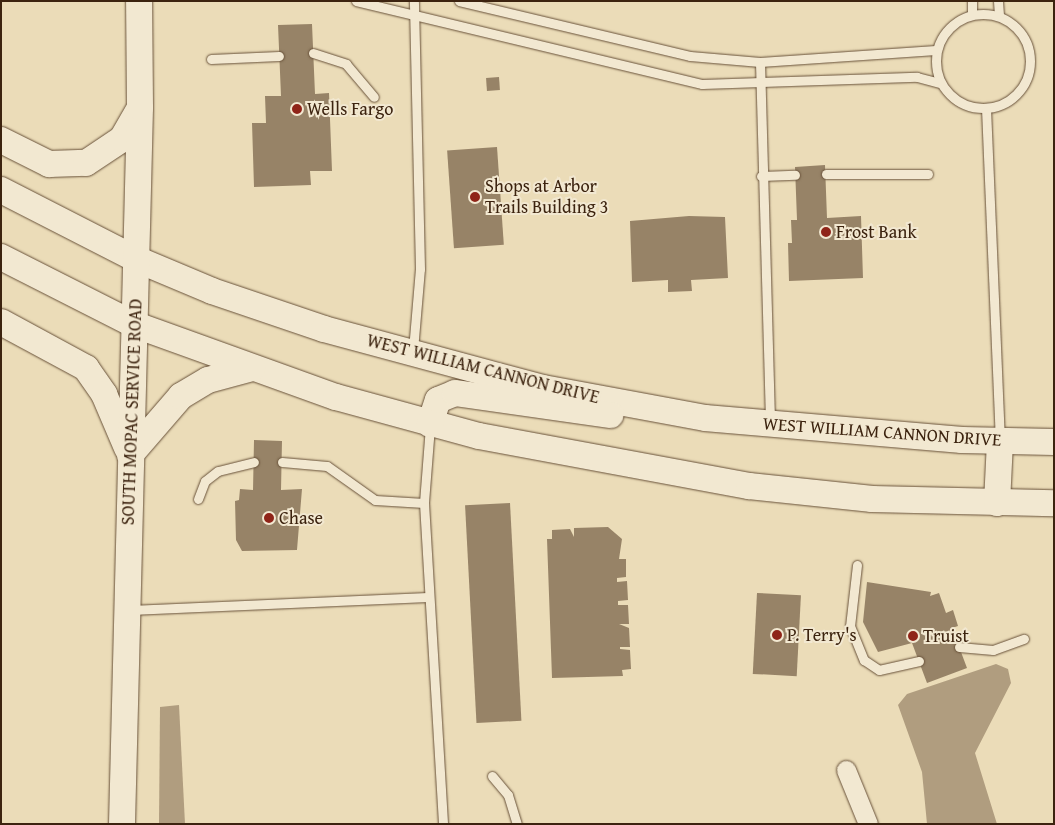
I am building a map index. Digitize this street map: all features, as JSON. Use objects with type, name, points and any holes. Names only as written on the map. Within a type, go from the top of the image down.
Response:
[{"type":"main road","name":"SOUTH MOPAC SERVICE ROAD","points":[[122,824],[133,324],[140,107],[139,1]]},
{"type":"main road","points":[[1,140],[49,164],[86,163],[122,139],[140,107]]},
{"type":"main road","name":"WEST WILLIAM CANNON DRIVE","points":[[1,190],[136,259],[305,323],[543,388],[668,411],[770,424],[1000,442],[1054,442]]},
{"type":"main road","points":[[1,257],[133,324],[252,368],[430,424],[593,461],[749,486],[872,499],[1054,503]]},
{"type":"main road","points":[[1,322],[86,368],[104,394],[130,455],[182,396],[208,380],[252,368]]},
{"type":"main road","points":[[430,424],[438,400],[455,393],[564,412],[616,416],[668,411]]},
{"type":"main road","points":[[997,503],[1000,442]]},
{"type":"street","points":[[846,770],[868,824]]},
{"type":"lane","points":[[356,1],[414,18],[702,84],[761,84],[917,77],[940,83],[959,102],[986,108],[1010,100],[1030,68],[1030,55],[1020,31],[999,16],[972,14],[946,31],[936,50],[940,83]]},
{"type":"lane","points":[[413,354],[420,268],[414,1]]},
{"type":"lane","points":[[459,1],[637,46],[690,56],[760,62],[936,50]]},
{"type":"lane","points":[[972,1],[972,14]]},
{"type":"lane","points":[[998,1],[999,16]]},
{"type":"lane","points":[[313,53],[346,64],[374,97]]},
{"type":"lane","points":[[211,59],[279,56]]},
{"type":"lane","points":[[760,62],[761,176],[772,402],[770,424]]},
{"type":"lane","points":[[986,108],[1000,442]]},
{"type":"lane","points":[[826,174],[928,174]]},
{"type":"lane","points":[[761,176],[795,175]]},
{"type":"lane","points":[[430,424],[424,503],[443,824]]},
{"type":"lane","points":[[198,499],[205,481],[218,471],[254,462]]},
{"type":"lane","points":[[282,462],[326,466],[375,500],[424,503]]},
{"type":"lane","points":[[857,565],[850,626],[864,660],[879,670],[919,661]]},
{"type":"lane","points":[[127,610],[430,597]]},
{"type":"lane","points":[[959,647],[993,650],[1024,639]]},
{"type":"lane","points":[[492,776],[508,795],[517,824]]},
{"type":"shaded area","points":[[996,664],[1008,669],[1011,683],[975,753],[997,824],[927,824],[922,772],[898,705],[907,694]]},
{"type":"shaded area","points":[[179,705],[185,824],[159,824],[160,707]]},
{"type":"building","name":"Wells Fargo","points":[[312,24],[315,94],[329,93],[332,171],[310,171],[311,185],[254,187],[252,123],[266,123],[265,96],[281,96],[278,25]]},
{"type":"building","points":[[499,77],[500,90],[487,91],[486,78]]},
{"type":"building","name":"Shops at Arbor Trails Building 3","points":[[497,147],[504,245],[454,248],[447,150]]},
{"type":"building","name":"Frost Bank","points":[[825,165],[827,218],[861,216],[863,278],[789,281],[788,243],[792,243],[791,220],[797,220],[795,167]]},
{"type":"building","points":[[689,216],[725,217],[728,278],[691,280],[692,291],[668,292],[668,280],[632,282],[630,221]]},
{"type":"building","name":"Chase","points":[[254,440],[282,441],[281,490],[302,489],[297,550],[242,551],[236,540],[235,501],[239,500],[240,489],[253,490]]},
{"type":"building","points":[[510,503],[521,721],[476,723],[465,505]]},
{"type":"building","points":[[608,527],[622,539],[619,559],[626,559],[626,577],[617,578],[617,582],[627,581],[628,600],[618,601],[618,605],[628,605],[629,624],[619,624],[629,628],[630,647],[620,647],[620,649],[630,650],[631,669],[622,670],[623,676],[552,678],[547,539],[552,539],[552,530],[570,529],[574,537],[574,528]]},
{"type":"building","name":"Truist","points":[[867,582],[931,592],[930,596],[939,593],[946,613],[953,610],[958,626],[952,628],[967,668],[927,683],[912,643],[878,652],[863,622]]},
{"type":"building","name":"P. Terry's","points":[[757,593],[801,595],[797,676],[753,674]]},
{"type":"place","name":"Wells Fargo","points":[[297,109]]},
{"type":"place","name":"Shops at Arbor Trails Building 3","points":[[475,197]]},
{"type":"place","name":"Frost Bank","points":[[826,232]]},
{"type":"place","name":"Chase","points":[[269,518]]},
{"type":"place","name":"P. Terry's","points":[[777,635]]},
{"type":"place","name":"Truist","points":[[913,636]]}]
